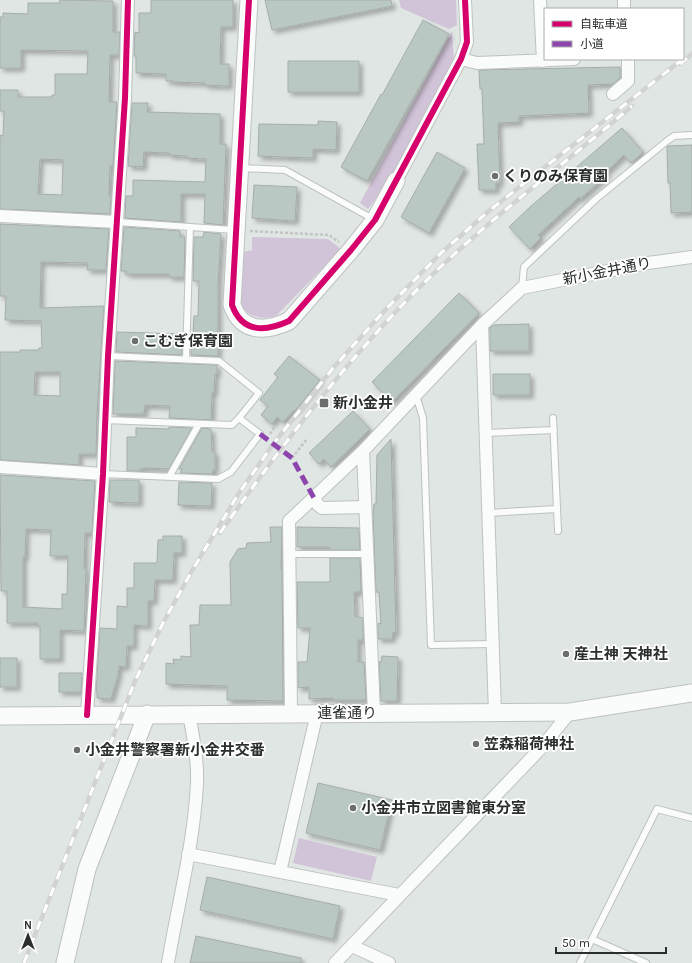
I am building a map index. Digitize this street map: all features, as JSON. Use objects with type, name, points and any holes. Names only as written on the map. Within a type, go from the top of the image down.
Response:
[{"type":"street","points":[[87,715],[125,98],[128,0]]},
{"type":"street","points":[[249,0],[232,305],[236,315],[241,321],[259,328],[275,328],[289,321],[375,220],[461,59],[467,42],[465,0]]},
{"type":"street","points":[[540,0],[543,61]]},
{"type":"street","points":[[461,59],[477,63],[558,60]]},
{"type":"street","points":[[613,94],[628,81],[628,60]]},
{"type":"street","points":[[0,216],[117,222]]},
{"type":"street","name":"新小金井通り","points":[[522,288],[648,263],[692,257]]},
{"type":"street","points":[[291,713],[289,521],[363,451],[482,325],[522,288]]},
{"type":"street","points":[[482,325],[495,713]]},
{"type":"street","points":[[363,451],[374,713]]},
{"type":"street","points":[[0,467],[103,474]]},
{"type":"street","points":[[314,498],[318,505],[322,508],[365,507]]},
{"type":"street","name":"連雀通り","points":[[0,716],[570,712],[692,693]]},
{"type":"street","points":[[335,963],[542,747],[570,712]]},
{"type":"street","points":[[280,872],[317,713]]},
{"type":"street","points":[[65,963],[87,869],[147,714]]},
{"type":"street","points":[[168,963],[188,854],[197,782],[195,750],[189,714]]},
{"type":"street","points":[[188,854],[399,895]]},
{"type":"street","points":[[352,946],[389,963]]},
{"type":"lane","points":[[522,288],[524,267],[596,199],[674,136],[692,135]]},
{"type":"lane","points":[[239,168],[285,170],[375,220]]},
{"type":"lane","points":[[117,222],[236,230]]},
{"type":"lane","points":[[186,359],[190,227]]},
{"type":"lane","points":[[105,420],[232,425],[259,393],[219,361],[108,356]]},
{"type":"lane","points":[[416,395],[423,418],[431,645],[492,644]]},
{"type":"lane","points":[[103,474],[218,479],[231,472],[260,434],[239,418]]},
{"type":"lane","points":[[553,418],[558,530]]},
{"type":"lane","points":[[169,477],[199,424]]},
{"type":"lane","points":[[486,433],[554,430]]},
{"type":"lane","points":[[488,513],[557,509]]},
{"type":"lane","points":[[290,554],[367,554]]},
{"type":"lane","points":[[580,963],[657,810],[692,818]]},
{"type":"lane","points":[[592,939],[646,963]]},
{"type":"path","points":[[236,230],[329,235],[351,250]]},
{"type":"path","points":[[292,458],[307,439]]},
{"type":"shaded area","points":[[399,0],[456,0],[457,25],[449,29],[401,8]]},
{"type":"shaded area","points":[[452,31],[454,60],[391,179],[368,209],[360,203]]},
{"type":"shaded area","points":[[252,237],[328,239],[341,249],[277,315],[261,318],[247,312],[243,307],[241,300],[243,252],[252,250]]},
{"type":"shaded area","points":[[299,838],[377,857],[371,881],[293,863]]},
{"type":"building","points":[[60,0],[113,1],[113,32],[120,32],[119,55],[110,55],[109,102],[117,102],[113,166],[110,166],[110,214],[0,209],[0,135],[3,136],[4,111],[0,111],[0,90],[18,90],[18,97],[52,97],[52,95],[55,95],[55,74],[87,74],[88,51],[21,50],[21,68],[0,68],[0,17],[3,17],[3,13],[28,14],[28,3],[59,3]],"holes":[[[40,159],[63,160],[62,195],[38,194]]]},
{"type":"building","points":[[151,0],[233,0],[233,27],[221,27],[220,64],[229,64],[229,86],[205,85],[205,83],[173,82],[166,81],[166,74],[136,73],[136,56],[134,56],[135,32],[139,33],[139,13],[151,13]]},
{"type":"building","points":[[265,0],[391,0],[392,6],[272,30]]},
{"type":"building","points":[[423,20],[449,34],[367,181],[341,167]]},
{"type":"building","points":[[288,61],[359,61],[359,92],[288,92]]},
{"type":"building","points":[[620,67],[620,78],[613,84],[588,85],[589,113],[519,116],[519,122],[498,123],[500,183],[496,183],[496,190],[479,190],[477,144],[484,144],[482,89],[480,89],[479,70]]},
{"type":"building","points":[[132,103],[148,103],[147,112],[220,114],[220,144],[226,144],[223,225],[204,223],[205,194],[181,194],[181,222],[125,218],[126,196],[133,196],[133,180],[205,182],[206,159],[187,158],[187,156],[169,155],[169,153],[144,152],[143,167],[128,166]]},
{"type":"building","points":[[318,121],[337,122],[336,150],[313,149],[313,158],[258,156],[259,124],[318,125]]},
{"type":"building","points":[[622,128],[643,152],[631,163],[624,155],[605,173],[607,175],[580,199],[579,197],[538,235],[541,238],[530,249],[509,227],[530,207]]},
{"type":"building","points":[[692,145],[692,212],[671,213],[667,147]]},
{"type":"building","points":[[437,152],[465,168],[429,233],[401,217]]},
{"type":"building","points":[[254,185],[297,187],[295,221],[252,218]]},
{"type":"building","points":[[0,224],[109,229],[106,270],[87,270],[88,263],[41,262],[40,308],[104,306],[96,454],[79,454],[79,465],[0,460],[0,352],[20,352],[20,350],[39,350],[39,348],[42,348],[41,321],[5,320],[6,296],[0,296]],"holes":[[[35,372],[60,372],[60,396],[34,395]]]},
{"type":"building","points":[[124,227],[180,231],[180,237],[185,237],[184,277],[169,277],[169,274],[126,274],[126,271],[121,271]]},
{"type":"building","points":[[204,232],[221,234],[218,283],[218,356],[191,355],[191,334],[193,334],[194,316],[198,316],[199,281],[193,281],[194,237],[203,237]]},
{"type":"building","points":[[459,293],[479,313],[392,402],[372,382]]},
{"type":"building","points":[[529,324],[529,351],[490,351],[490,328],[494,325]]},
{"type":"building","points":[[117,332],[182,334],[182,355],[116,352]]},
{"type":"building","points":[[289,356],[320,380],[295,411],[294,410],[283,422],[277,417],[272,424],[261,415],[268,406],[260,400],[278,377],[274,374]]},
{"type":"building","points":[[115,361],[217,365],[214,393],[212,393],[211,420],[169,418],[170,406],[145,405],[144,414],[113,414]]},
{"type":"building","points":[[493,374],[530,374],[530,395],[493,395]]},
{"type":"building","points":[[353,411],[370,429],[331,467],[324,459],[319,464],[309,453]]},
{"type":"building","points":[[169,427],[192,428],[169,469],[148,468],[140,469],[140,471],[127,471],[127,437],[136,437],[136,428],[169,429]]},
{"type":"building","points":[[202,428],[211,429],[212,452],[215,452],[215,470],[213,470],[212,474],[180,473],[182,469],[179,469]]},
{"type":"building","points":[[391,439],[396,633],[393,632],[392,639],[378,639],[378,623],[381,624],[379,592],[376,592],[373,515],[374,504],[376,504],[377,455]]},
{"type":"building","points":[[0,475],[95,481],[92,533],[85,533],[84,569],[86,569],[84,631],[60,630],[60,659],[40,659],[40,626],[37,626],[38,623],[7,623],[7,591],[1,591]],"holes":[[[26,529],[51,530],[50,556],[68,556],[67,594],[62,594],[62,609],[23,607],[23,557],[25,557]]]},
{"type":"building","points":[[110,480],[139,480],[139,503],[109,502]]},
{"type":"building","points":[[179,482],[212,483],[211,506],[178,505]]},
{"type":"building","points":[[270,527],[282,527],[281,569],[283,701],[227,700],[227,686],[166,684],[166,663],[174,664],[173,659],[181,660],[181,656],[191,657],[190,625],[199,625],[200,605],[231,605],[230,562],[238,549],[246,548],[247,543],[271,542]]},
{"type":"building","points":[[297,527],[359,528],[360,550],[330,550],[330,547],[297,547]]},
{"type":"building","points":[[163,536],[182,536],[182,553],[174,553],[173,580],[155,580],[154,601],[148,601],[148,626],[134,625],[134,646],[127,646],[126,667],[119,666],[111,699],[97,698],[96,692],[100,628],[117,629],[117,606],[127,607],[127,588],[134,588],[134,563],[157,563],[158,540],[163,540]]},
{"type":"building","points":[[330,558],[360,558],[361,592],[354,592],[355,616],[363,618],[363,640],[358,640],[358,662],[364,662],[366,700],[333,700],[333,698],[309,699],[309,687],[298,688],[298,662],[307,662],[310,628],[298,628],[297,582],[330,582]]},
{"type":"building","points":[[382,656],[398,657],[397,701],[381,701],[379,662],[381,662]]},
{"type":"building","points":[[0,658],[17,658],[17,687],[0,687]]},
{"type":"building","points":[[59,673],[82,673],[81,692],[59,692]]},
{"type":"building","points":[[318,783],[392,800],[380,850],[306,833]]},
{"type":"building","points":[[207,877],[340,906],[333,939],[200,910]]},
{"type":"building","points":[[196,936],[301,958],[301,963],[190,963]]},
{"type":"railway","points":[[680,64],[692,54]]},
{"type":"railway","points":[[24,963],[135,681],[164,621],[193,569],[239,493],[274,443],[333,368],[386,309],[441,253],[490,210],[682,60]]},
{"type":"railway","points":[[220,533],[294,432],[373,336],[431,276],[455,254],[632,106]]},
{"type":"marked path","points":[[260,434],[292,458],[314,498]]},
{"type":"cycle path","points":[[87,715],[125,98],[128,0]]},
{"type":"cycle path","points":[[249,0],[232,305],[236,314],[242,321],[255,328],[271,327],[289,321],[375,220],[461,59],[467,42],[465,0]]},
{"type":"place","name":"くりのみ保育園","points":[[495,176]]},
{"type":"place","name":"こむぎ保育園","points":[[135,341]]},
{"type":"place","name":"新小金井","points":[[324,403]]},
{"type":"place","name":"産土神 天神社","points":[[566,654]]},
{"type":"place","name":"笠森稲荷神社","points":[[476,744]]},
{"type":"place","name":"小金井警察署新小金井交番","points":[[77,750]]},
{"type":"place","name":"小金井市立図書館東分室","points":[[353,808]]}]
